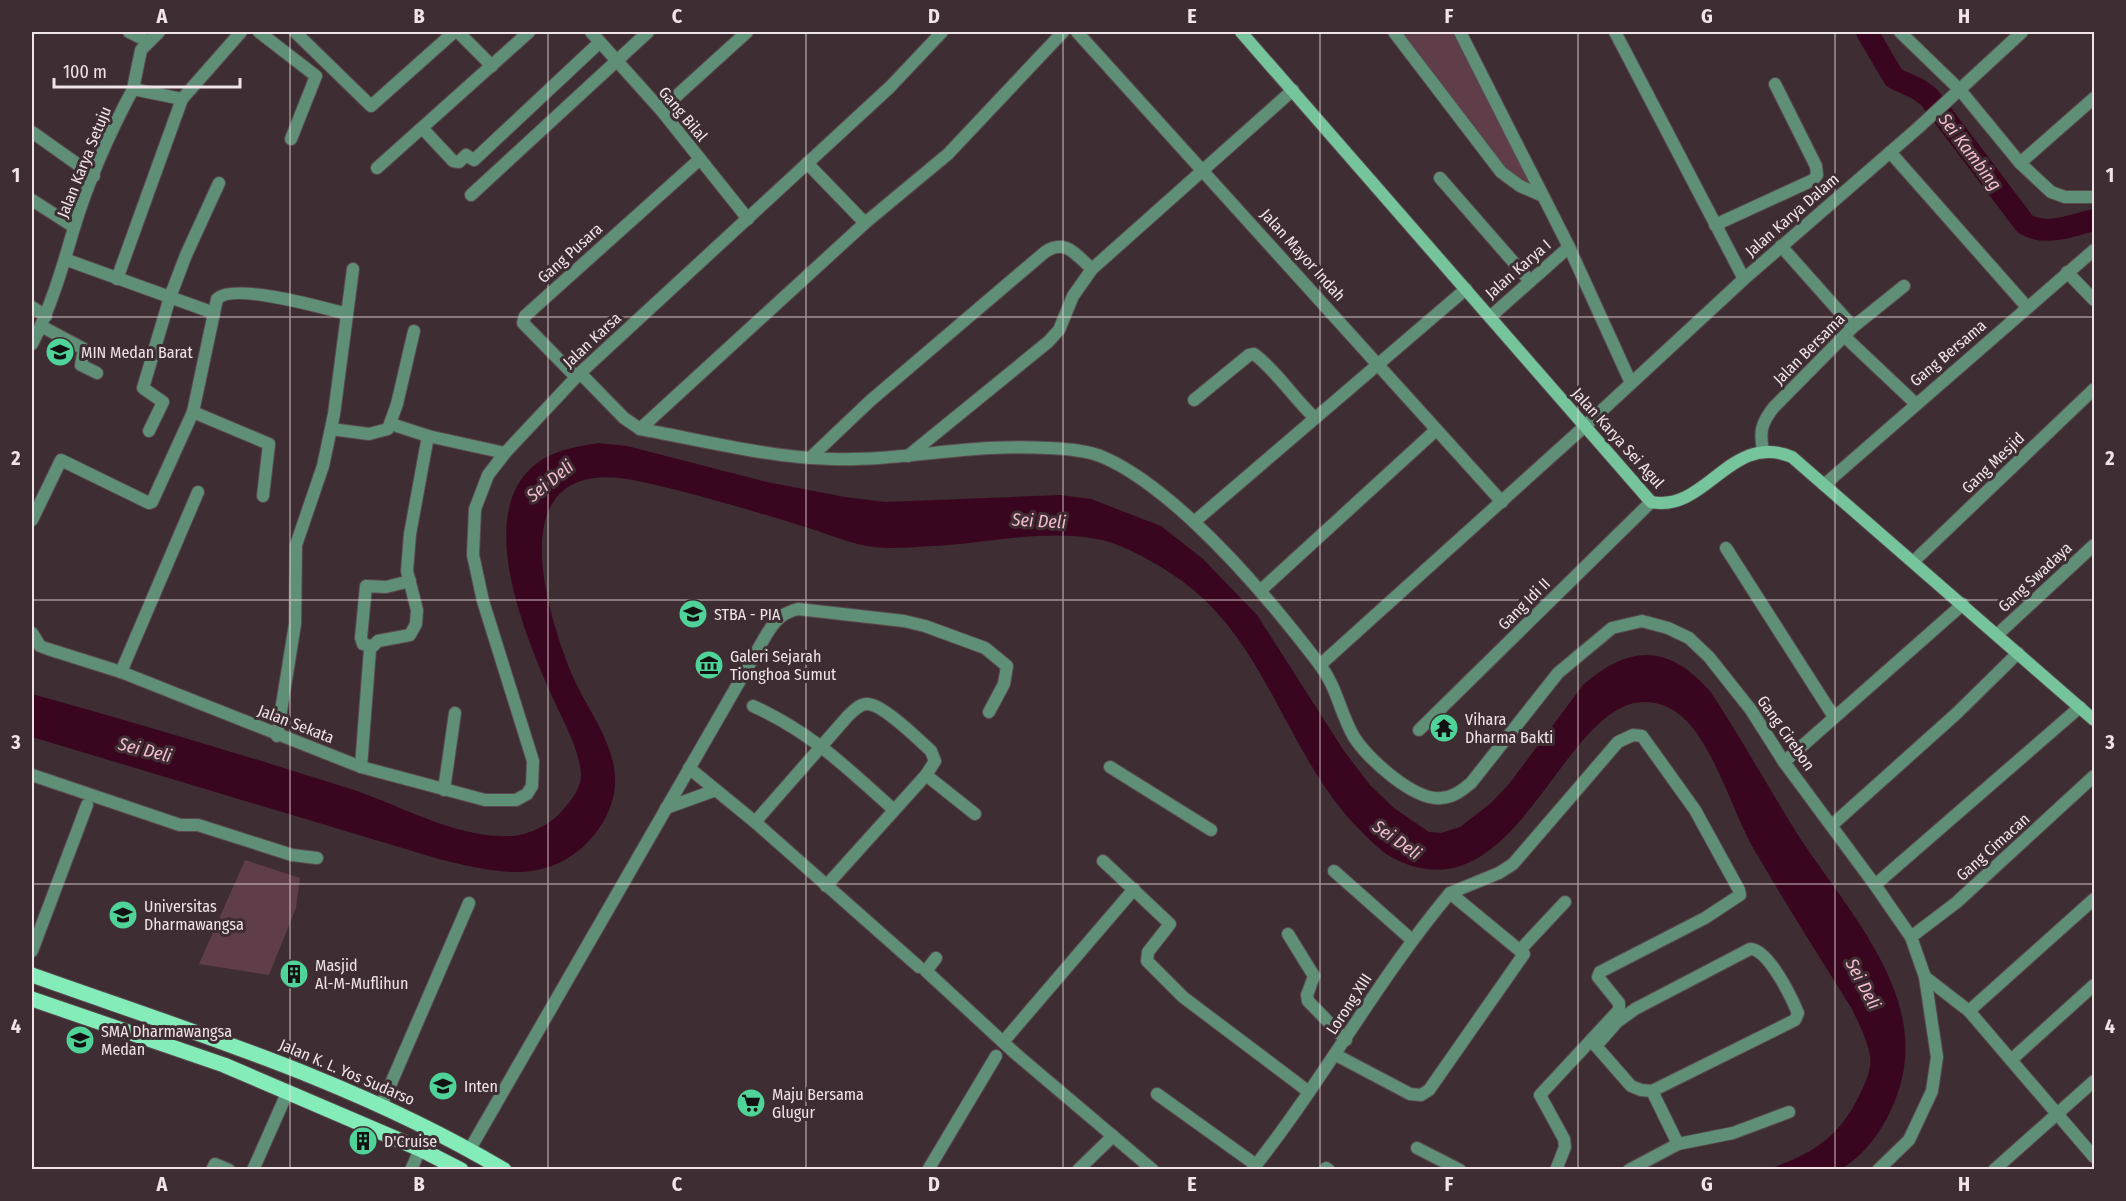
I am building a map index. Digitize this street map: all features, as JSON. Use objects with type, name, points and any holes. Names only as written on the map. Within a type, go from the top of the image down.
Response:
[{"type":"main road","name":"Jalan Karya Sei Agul","points":[[1241,32],[1651,502],[1665,504],[1688,496],[1743,457],[1763,450]]},
{"type":"main road","points":[[1763,450],[1778,451],[1792,457],[2093,716]]},
{"type":"main road","name":"Jalan K. L. Yos Sudarso","points":[[32,975],[259,1054],[382,1104],[470,1149],[504,1170]]},
{"type":"main road","points":[[76,1016],[84,993]]},
{"type":"main road","points":[[32,999],[224,1065],[420,1149],[461,1170]]},
{"type":"street","points":[[129,32],[147,41],[159,32]]},
{"type":"street","points":[[117,279],[182,99],[241,32]]},
{"type":"street","points":[[259,32],[316,76],[291,139]]},
{"type":"street","points":[[295,32],[371,106],[454,32]]},
{"type":"street","points":[[458,32],[492,66]]},
{"type":"street","points":[[377,168],[529,32]]},
{"type":"street","name":"Gang Bilal","points":[[591,32],[661,111],[748,219]]},
{"type":"street","points":[[471,195],[648,32]]},
{"type":"street","points":[[661,111],[747,32]]},
{"type":"street","name":"Jalan Karsa","points":[[533,761],[483,601],[473,555],[475,509],[488,475],[504,453],[578,375],[890,87],[942,32]]},
{"type":"street","points":[[640,429],[865,223],[967,136],[1063,32]]},
{"type":"street","name":"Jalan Mayor Indah","points":[[1077,32],[1502,502]]},
{"type":"street","points":[[1394,32],[1501,172],[1520,186],[1543,196]]},
{"type":"street","points":[[1460,32],[1569,247],[1631,383]]},
{"type":"street","points":[[1615,32],[1744,279]]},
{"type":"street","points":[[1900,32],[2020,163],[2051,192],[2065,197],[2094,197]]},
{"type":"street","name":"Jalan Karya Dalam","points":[[1320,665],[1502,502],[1744,279],[1918,128],[2022,32]]},
{"type":"street","name":"Jalan Karya Setuju","points":[[32,344],[44,321],[67,260],[74,228],[94,176],[133,89],[141,50],[147,41]]},
{"type":"street","points":[[423,129],[453,161],[459,162],[466,155],[474,160],[600,42]]},
{"type":"street","points":[[1715,225],[1813,180],[1817,175],[1816,166],[1775,84]]},
{"type":"street","points":[[133,89],[182,99]]},
{"type":"street","points":[[908,456],[1047,342],[1059,330],[1073,296],[1092,269],[1293,90]]},
{"type":"street","points":[[2020,163],[2094,98]]},
{"type":"street","points":[[32,132],[94,176]]},
{"type":"street","points":[[1890,152],[2027,308]]},
{"type":"street","name":"Gang Pusara","points":[[578,375],[524,323],[525,316],[700,159]]},
{"type":"street","points":[[807,164],[865,223]]},
{"type":"street","points":[[1440,178],[1530,281]]},
{"type":"street","points":[[149,431],[163,402],[142,388],[170,297],[186,255],[219,183]]},
{"type":"street","points":[[32,200],[74,228]]},
{"type":"street","points":[[810,458],[870,401],[1055,245],[1063,246],[1092,269]]},
{"type":"street","points":[[1781,246],[1848,332],[1915,403]]},
{"type":"street","name":"Jalan Karya I","points":[[1490,316],[1569,247]]},
{"type":"street","name":"Gang Bersama","points":[[1824,484],[2094,249]]},
{"type":"street","points":[[67,260],[214,313]]},
{"type":"street","points":[[278,736],[295,624],[297,539],[323,466],[331,429],[353,269]]},
{"type":"street","points":[[2067,272],[2094,300]]},
{"type":"street","name":"Jalan Bersama","points":[[1763,450],[1760,434],[1764,419],[1848,332],[1904,286]]},
{"type":"street","points":[[1194,522],[1466,289]]},
{"type":"street","points":[[32,520],[61,460],[150,503],[193,412],[217,298],[228,293],[275,297],[347,314]]},
{"type":"street","points":[[32,307],[44,321],[84,349],[81,365],[97,373]]},
{"type":"street","points":[[331,429],[380,433],[391,424],[414,331]]},
{"type":"street","points":[[1194,400],[1249,355],[1254,354],[1315,418]]},
{"type":"street","points":[[578,375],[624,418],[640,429],[810,458],[908,456],[1006,445],[1065,449],[1104,457],[1142,481],[1194,522],[1260,591],[1320,665]]},
{"type":"street","name":"Gang Mesjid","points":[[1914,561],[2094,389]]},
{"type":"street","points":[[193,412],[269,444],[262,496]]},
{"type":"street","points":[[391,424],[428,436],[504,453]]},
{"type":"street","points":[[1260,591],[1436,430]]},
{"type":"street","points":[[410,581],[386,587],[366,586],[361,638],[363,644],[372,646],[378,642],[403,637],[414,630],[417,610],[410,581],[407,571],[410,534],[428,436]]},
{"type":"street","points":[[121,672],[198,492]]},
{"type":"street","name":"Gang Idi II","points":[[1419,730],[1651,502]]},
{"type":"street","name":"Gang Swadaya","points":[[1998,634],[2094,545]]},
{"type":"street","points":[[1725,548],[1834,717]]},
{"type":"street","points":[[1784,762],[1963,604]]},
{"type":"street","points":[[470,1149],[775,620],[783,614],[798,609],[904,621],[985,648],[1007,666],[1004,684],[989,712]]},
{"type":"street","name":"Gang Cirebon","points":[[1320,665],[1333,684],[1358,743],[1409,789],[1438,799],[1456,795],[1483,768],[1558,674],[1612,628],[1642,621],[1668,628],[1689,638],[1751,710],[1784,762],[1832,825],[1911,937],[1925,977],[1937,1057],[1932,1091],[1909,1140],[1878,1170]]},
{"type":"street","name":"Jalan Sekata","points":[[32,633],[36,646],[121,672],[278,736],[362,767],[485,801],[516,800],[527,794],[532,786],[533,761]]},
{"type":"street","points":[[362,767],[372,646]]},
{"type":"street","points":[[1832,825],[1957,713],[2018,653]]},
{"type":"street","points":[[755,822],[855,709],[868,703],[875,705],[931,751],[935,761],[926,775],[826,886]]},
{"type":"street","points":[[753,706],[786,721],[822,745],[894,810]]},
{"type":"street","points":[[1875,885],[2080,706]]},
{"type":"street","points":[[444,790],[455,713]]},
{"type":"street","points":[[1336,1055],[1410,1095],[1421,1095],[1429,1090],[1524,954],[1521,949],[1450,893],[1499,873],[1513,864],[1618,742],[1633,735],[1642,736],[1695,810],[1740,895],[1721,910],[1600,972],[1598,978],[1619,1003],[1619,1010],[1540,1095],[1564,1139],[1565,1147],[1556,1170]]},
{"type":"street","points":[[1110,767],[1211,830]]},
{"type":"street","points":[[689,768],[755,822],[919,967]]},
{"type":"street","points":[[32,775],[180,825],[198,825],[292,855],[317,858]]},
{"type":"street","points":[[926,775],[975,814]]},
{"type":"street","name":"Gang Cimacan","points":[[1911,937],[1957,902],[2094,776]]},
{"type":"street","points":[[666,808],[716,790]]},
{"type":"street","points":[[32,951],[87,806]]},
{"type":"street","points":[[1103,861],[1170,924],[1148,952],[1147,961],[1183,996],[1309,1092]]},
{"type":"street","points":[[1334,872],[1412,940]]},
{"type":"street","points":[[1003,1042],[1134,889]]},
{"type":"street","name":"Lorong XIII","points":[[1254,1167],[1336,1055],[1412,940],[1450,893]]},
{"type":"street","points":[[1969,1011],[2094,899]]},
{"type":"street","points":[[1521,949],[1565,902]]},
{"type":"street","points":[[382,1104],[469,903]]},
{"type":"street","points":[[1288,934],[1314,976],[1307,995],[1308,1001],[1346,1040]]},
{"type":"street","points":[[1750,949],[1764,955],[1793,1000],[1798,1013],[1795,1020],[1652,1090],[1641,1090],[1631,1086],[1596,1046],[1617,1023],[1635,1008],[1750,949]]},
{"type":"street","points":[[936,958],[926,971],[1003,1042],[1153,1170]]},
{"type":"street","points":[[1925,977],[1969,1011],[2094,1157]]},
{"type":"street","points":[[2011,1060],[2094,985]]},
{"type":"street","points":[[928,1170],[996,1056]]},
{"type":"street","points":[[1994,1170],[2094,1081]]},
{"type":"street","points":[[1652,1090],[1678,1144]]},
{"type":"street","points":[[253,1170],[288,1091]]},
{"type":"street","points":[[1157,1094],[1254,1167]]},
{"type":"street","points":[[1629,1170],[1678,1144],[1733,1133],[1789,1112]]},
{"type":"street","points":[[1078,1170],[1113,1136]]},
{"type":"street","points":[[1417,1148],[1460,1170]]},
{"type":"street","points":[[411,1170],[420,1149]]},
{"type":"street","points":[[212,1170],[215,1164],[229,1170]]},
{"type":"shaded area","points":[[1395,32],[1458,32],[1537,188],[1509,178]]},
{"type":"shaded area","points":[[245,860],[300,878],[296,908],[269,975],[199,964]]},
{"type":"water","name":"Sei Deli","points":[[598,443],[627,446],[767,482],[845,497],[885,502],[1060,495],[1091,499],[1161,526],[1203,559],[1257,615],[1344,751],[1370,785],[1394,808],[1429,832],[1441,833],[1460,827],[1491,803],[1509,784],[1583,685],[1600,672],[1633,656],[1648,655],[1679,664],[1710,691],[1798,835],[1862,928],[1881,961],[1896,995],[1904,1030],[1904,1066],[1890,1113],[1879,1132],[1858,1157],[1841,1169],[1769,1169],[1799,1157],[1835,1132],[1853,1108],[1867,1079],[1870,1056],[1852,1009],[1752,846],[1706,748],[1691,726],[1679,714],[1665,706],[1631,704],[1601,722],[1572,753],[1514,827],[1481,856],[1443,869],[1399,861],[1371,841],[1333,798],[1313,768],[1259,672],[1240,642],[1217,613],[1191,588],[1161,567],[1125,548],[1102,540],[1061,535],[934,546],[875,547],[851,542],[673,489],[629,479],[606,477],[584,480],[562,492],[548,511],[542,536],[542,564],[547,594],[570,670],[611,754],[615,784],[606,816],[598,831],[587,843],[570,857],[535,870],[498,871],[439,859],[32,737],[32,694],[193,740],[354,790],[451,827],[492,836],[525,834],[538,828],[556,817],[568,804],[575,794],[581,773],[573,742],[540,669],[517,605],[509,570],[506,536],[510,505],[522,478],[545,458],[564,450]]},
{"type":"waterway","name":"Sei Kambing","points":[[1867,32],[1894,78],[1929,97],[2025,224],[2033,228],[2050,230],[2094,220]]},
{"type":"place","name":"MIN Medan Barat","points":[[60,352]]},
{"type":"place","name":"STBA - PIA","points":[[693,614]]},
{"type":"place","name":"Galeri Sejarah Tionghoa Sumut","points":[[709,665]]},
{"type":"place","name":"Vihara Dharma Bakti","points":[[1444,728]]},
{"type":"place","name":"Universitas Dharmawangsa","points":[[123,915]]},
{"type":"place","name":"Masjid Al-M-Muflihun","points":[[294,974]]},
{"type":"place","name":"SMA Dharmawangsa Medan","points":[[80,1040]]},
{"type":"place","name":"Inten","points":[[443,1086]]},
{"type":"place","name":"Maju Bersama Glugur","points":[[751,1103]]},
{"type":"place","name":"D'Cruise","points":[[363,1141]]}]
